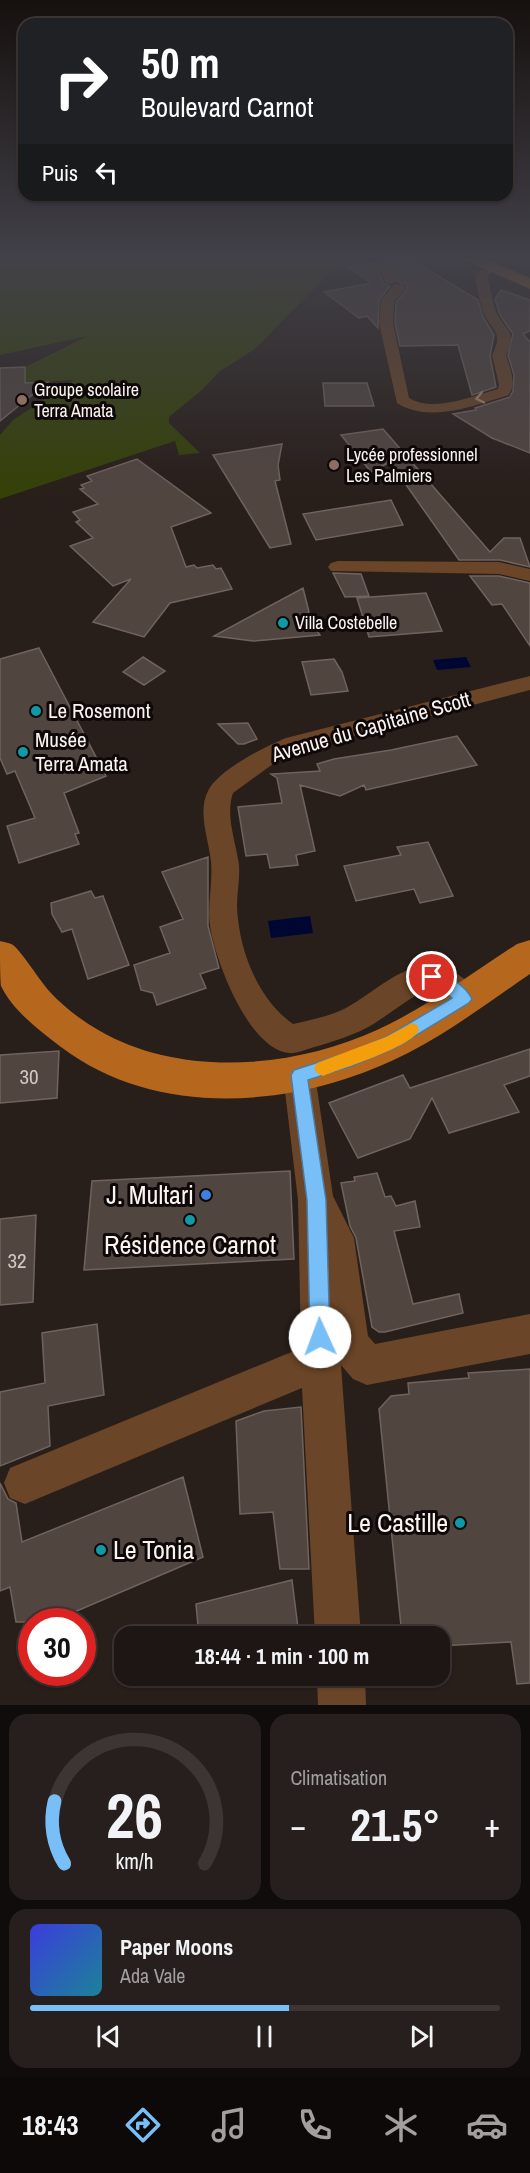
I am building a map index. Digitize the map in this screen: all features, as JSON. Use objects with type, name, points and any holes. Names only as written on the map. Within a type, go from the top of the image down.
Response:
[{"type":"main road","points":[[0,956],[25,990],[50,1016],[82,1039],[116,1058],[144,1069],[179,1077],[219,1081],[299,1075],[352,1059],[392,1042],[464,999],[530,955]]},
{"type":"street","points":[[389,336],[402,400],[408,406],[428,409],[504,392],[507,385],[499,355],[505,343],[505,336]]},
{"type":"street","points":[[338,567],[499,568],[530,575]]},
{"type":"street","name":"Avenue du Capitaine Scott","points":[[464,999],[445,982],[432,977],[418,979],[356,1018],[315,1034],[290,1039],[277,1032],[262,1016],[248,995],[231,949],[223,911],[225,867],[217,802],[222,788],[245,769],[265,756],[295,744],[530,683]]},
{"type":"street","points":[[299,1075],[316,1200],[321,1360],[337,1626]]},
{"type":"street","points":[[316,1200],[336,1238],[350,1345],[367,1365],[530,1334]]},
{"type":"street","points":[[25,1483],[321,1360]]},
{"type":"street","points":[[341,1686],[342,1705]]},
{"type":"green space","points":[[0,336],[268,336],[255,349],[219,372],[202,390],[169,417],[169,423],[200,453],[179,455],[175,441],[0,499],[0,435],[13,420],[74,380],[25,383],[25,367],[88,336],[0,355]]},
{"type":"water","points":[[466,657],[471,667],[437,670],[433,660]]},
{"type":"water","points":[[310,916],[313,933],[271,938],[268,921]]},
{"type":"building","points":[[398,336],[494,336],[490,356],[496,387],[472,395],[458,345],[400,346]]},
{"type":"building","points":[[513,336],[524,336],[530,342],[530,453],[492,438],[453,414],[476,410],[475,408],[510,397],[513,391],[514,375],[508,355]]},
{"type":"building","name":"Groupe scolaire Terra Amata","points":[[25,367],[25,383],[48,382],[0,421],[0,368]]},
{"type":"building","points":[[323,383],[367,383],[374,406],[325,406]]},
{"type":"building","points":[[383,429],[490,552],[504,538],[520,538],[530,567],[500,560],[459,560],[390,462],[371,472],[341,435]]},
{"type":"building","points":[[282,444],[278,465],[280,480],[275,481],[291,544],[270,548],[213,455]]},
{"type":"building","points":[[137,459],[211,513],[171,527],[186,567],[194,565],[197,568],[213,565],[216,569],[221,568],[232,589],[170,603],[144,637],[93,622],[131,579],[113,586],[70,546],[93,538],[76,522],[80,520],[73,512],[98,504],[80,489],[84,488],[81,485],[92,481],[87,476]]},
{"type":"building","points":[[391,500],[403,525],[316,540],[303,514]]},
{"type":"building","points":[[333,573],[361,574],[369,596],[345,597]]},
{"type":"building","points":[[470,576],[499,576],[530,583],[530,646],[502,604],[492,605]]},
{"type":"building","name":"Villa Costebelle","points":[[303,588],[309,612],[306,614],[320,635],[253,641],[214,636]]},
{"type":"building","points":[[426,593],[442,631],[369,637],[357,598]]},
{"type":"building","name":"Le Rosemont","points":[[39,648],[106,776],[64,793],[79,833],[75,834],[79,844],[19,863],[7,826],[35,818],[15,771],[7,774],[0,758],[0,659]]},
{"type":"building","points":[[143,657],[165,671],[144,685],[123,672]]},
{"type":"building","points":[[334,659],[342,672],[348,691],[311,695],[302,662]]},
{"type":"building","points":[[248,723],[257,739],[244,744],[238,744],[218,724]]},
{"type":"building","points":[[457,736],[477,765],[366,790],[364,785],[340,796],[300,785],[315,851],[296,855],[298,865],[270,868],[267,854],[246,856],[238,807],[282,803],[277,778],[271,774],[320,771],[317,764],[334,759]]},
{"type":"building","points":[[428,842],[453,896],[420,903],[414,889],[356,901],[344,866],[401,855],[397,847]]},
{"type":"building","points":[[208,857],[208,926],[219,968],[200,974],[206,988],[157,1005],[153,993],[141,990],[134,965],[170,953],[160,927],[183,919],[162,872]]},
{"type":"building","points":[[91,891],[95,898],[103,896],[129,965],[88,979],[72,929],[62,932],[52,914],[51,903]]},
{"type":"building","points":[[530,1049],[530,1076],[504,1085],[519,1112],[449,1133],[432,1098],[410,1139],[358,1158],[329,1103],[403,1075],[410,1088]]},
{"type":"building","points":[[59,1051],[57,1098],[0,1103],[0,1055]]},
{"type":"building","name":"Résidence Carnot","points":[[290,1171],[294,1259],[84,1270],[92,1181]]},
{"type":"building","points":[[377,1173],[385,1197],[391,1196],[396,1206],[415,1201],[420,1227],[394,1231],[413,1304],[459,1294],[463,1313],[385,1332],[379,1332],[372,1327],[356,1238],[350,1226],[341,1183],[355,1181],[354,1177]]},
{"type":"building","points":[[36,1215],[33,1302],[0,1305],[0,1219]]},
{"type":"building","points":[[97,1324],[104,1395],[48,1406],[50,1446],[0,1466],[0,1392],[45,1383],[42,1333]]},
{"type":"building","name":"Le Castille","points":[[530,1369],[530,1683],[517,1684],[511,1642],[450,1645],[450,1626],[401,1626],[379,1409],[391,1396],[409,1394],[408,1383],[469,1378],[468,1373]]},
{"type":"building","points":[[301,1407],[309,1569],[280,1569],[273,1512],[240,1514],[236,1421],[264,1411]]},
{"type":"building","name":"Le Tonia","points":[[183,1477],[203,1557],[84,1608],[18,1608],[18,1622],[16,1622],[10,1587],[0,1591],[0,1483],[8,1499],[16,1503],[22,1542]]},
{"type":"building","points":[[292,1580],[298,1626],[198,1626],[196,1604]]},
{"type":"slow traffic","points":[[323,1068],[352,1059],[392,1042],[412,1030]]},
{"type":"place","name":"Groupe scolaire Terra Amata","points":[[22,400]]},
{"type":"place","name":"Lycée professionnel Les Palmiers","points":[[334,465]]},
{"type":"place","name":"Villa Costebelle","points":[[283,623]]},
{"type":"place","name":"Le Rosemont","points":[[36,711]]},
{"type":"place","name":"Musée Terra Amata","points":[[23,752]]},
{"type":"place","name":"J. Multari","points":[[206,1195]]},
{"type":"place","name":"Résidence Carnot","points":[[190,1220]]},
{"type":"place","name":"Le Castille","points":[[460,1523]]},
{"type":"place","name":"Le Tonia","points":[[101,1550]]},
{"type":"route","points":[[320,1337],[316,1200],[299,1075],[352,1059],[392,1042],[464,999],[445,982],[432,977]]}]
